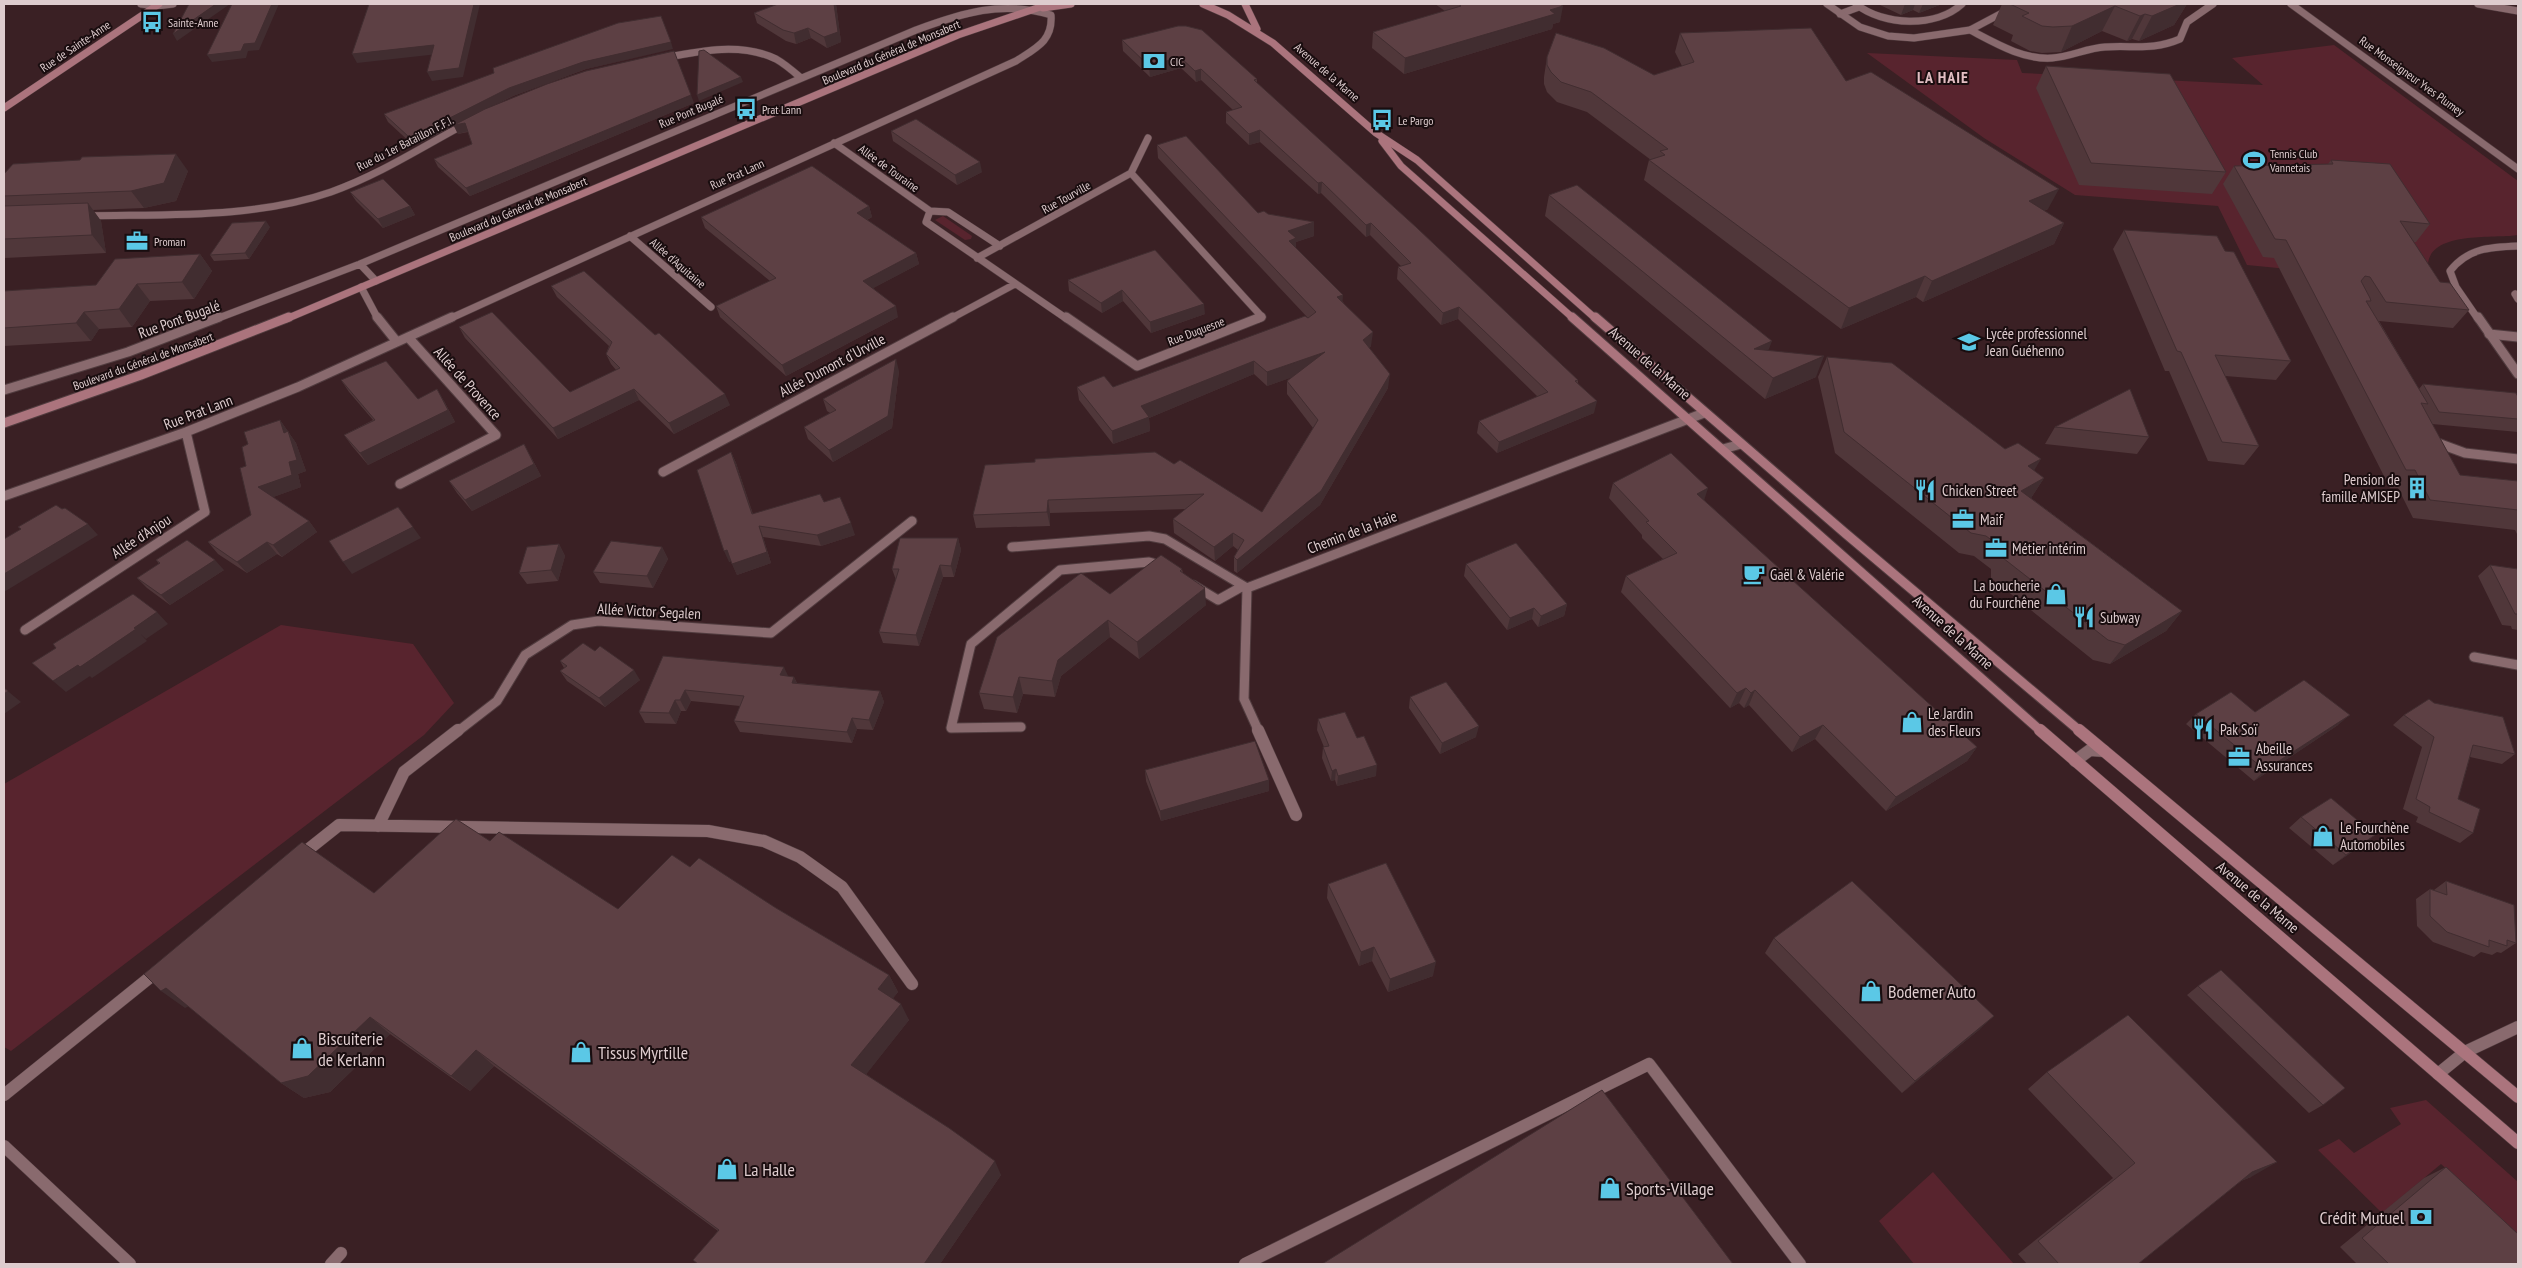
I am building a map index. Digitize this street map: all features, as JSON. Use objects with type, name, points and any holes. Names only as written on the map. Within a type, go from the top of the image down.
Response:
[{"type":"main road","name":"Boulevard du Général de Monsabert","points":[[4,423],[150,372],[254,332],[958,35],[1049,4]]},
{"type":"main road","name":"Boulevard du Général de Monsabert","points":[[1038,9],[1072,4]]},
{"type":"main road","name":"Avenue de la Marne","points":[[1203,4],[1227,12],[1258,30],[1377,134],[1417,160],[1704,413],[2104,751],[2355,958],[2518,1098]]},
{"type":"main road","name":"Avenue de la Marne","points":[[1245,4],[1258,30]]},
{"type":"main road","name":"Rue de Sainte-Anne","points":[[4,108],[157,5]]},
{"type":"main road","name":"Avenue de la Marne","points":[[1377,134],[1402,166],[1724,448],[2075,761],[2518,1143]]},
{"type":"street","points":[[141,4],[173,4]]},
{"type":"street","points":[[1827,4],[1860,27],[1888,36],[1914,38],[1970,30],[2019,4]]},
{"type":"street","points":[[1840,14],[1857,6],[1879,17],[1895,20],[1922,20],[1949,14],[1962,4]]},
{"type":"street","points":[[1970,30],[2026,56],[2051,58],[2105,47],[2140,50],[2164,47],[2180,39],[2187,22],[2213,4]]},
{"type":"street","name":"Rue Monseigneur Yves Plumey","points":[[2291,4],[2518,169]]},
{"type":"street","points":[[2478,4],[2518,10]]},
{"type":"street","name":"Rue Pont Bugalé","points":[[4,390],[128,352],[360,264],[916,30],[975,8],[995,5],[1038,9]]},
{"type":"street","name":"Rue Prat Lann","points":[[4,496],[186,432],[298,387],[1016,61],[1041,45],[1052,28],[1051,15],[1038,9]]},
{"type":"street","points":[[657,59],[694,52],[737,50],[773,57],[802,78]]},
{"type":"street","name":"Rue du 1er Bataillon F.F.I.","points":[[72,216],[251,210],[310,198],[351,184],[472,121]]},
{"type":"street","points":[[1131,173],[1148,138]]},
{"type":"street","name":"Allée de Touraine","points":[[834,143],[930,212],[948,212],[1000,246]]},
{"type":"street","name":"Rue Tourville","points":[[977,258],[1131,173]]},
{"type":"street","name":"Rue Duquesne","points":[[977,258],[1137,366],[1262,317],[1131,173]]},
{"type":"street","points":[[930,212],[926,222],[977,258]]},
{"type":"street","name":"Allée d'Aquitaine","points":[[630,236],[711,307]]},
{"type":"street","points":[[2518,246],[2495,246],[2476,250],[2459,258],[2450,270],[2456,287],[2518,374]]},
{"type":"street","points":[[360,264],[376,281]]},
{"type":"street","name":"Allée Dumont d'Urville","points":[[663,472],[1015,284]]},
{"type":"street","points":[[361,287],[378,319],[397,342]]},
{"type":"street","points":[[2489,334],[2518,337]]},
{"type":"street","name":"Allée de Provence","points":[[400,484],[496,435],[408,337]]},
{"type":"street","name":"Chemin de la Haie","points":[[1186,580],[1218,600],[1245,587],[1704,413]]},
{"type":"street","name":"Allée d'Anjou","points":[[25,630],[205,512],[186,432]]},
{"type":"street","points":[[2427,435],[2451,450],[2468,454],[2518,459]]},
{"type":"street","points":[[1724,448],[1741,444]]},
{"type":"street","name":"Allée Victor Segalen","points":[[378,826],[404,772],[497,701],[525,655],[549,638],[572,625],[598,621],[771,633],[912,521]]},
{"type":"street","points":[[1012,547],[1149,536],[1165,539],[1245,587],[1244,698],[1296,815]]},
{"type":"street","points":[[1020,727],[951,728],[971,644],[1060,570],[1149,562],[1162,564],[1170,570]]},
{"type":"street","points":[[2474,657],[2518,665]]},
{"type":"street","points":[[2075,761],[2090,750],[2104,751]]},
{"type":"street","points":[[293,862],[339,825],[708,831],[764,841],[800,857],[842,888],[912,984]]},
{"type":"street","points":[[4,1095],[172,960]]},
{"type":"street","points":[[2438,1074],[2465,1052],[2518,1028]]},
{"type":"street","points":[[1245,1264],[1649,1064],[1800,1264]]},
{"type":"street","points":[[4,1146],[130,1264]]},
{"type":"street","points":[[331,1264],[341,1253]]},
{"type":"shaded area","name":"Tennis Club Vannetais","points":[[2334,45],[2518,181],[2518,235],[2466,238],[2440,246],[2432,253],[2428,264],[2431,283],[2247,265],[2218,206],[2075,195],[1984,138],[1867,53],[2017,60],[2022,73],[2263,85],[2232,58]]},
{"type":"shaded area","points":[[943,216],[972,236],[971,239],[965,240],[935,220]]},
{"type":"shaded area","points":[[281,625],[413,644],[454,703],[424,735],[11,1051],[4,1047],[4,784]]},
{"type":"shaded area","points":[[2426,1100],[2518,1182],[2518,1234],[2441,1164],[2382,1213],[2318,1150],[2339,1139],[2354,1153],[2401,1124],[2390,1108]]},
{"type":"shaded area","points":[[1933,1172],[2014,1264],[1914,1264],[1879,1221]]},
{"type":"building","points":[[189,4],[216,4],[173,34]]},
{"type":"building","points":[[232,4],[272,4],[255,43],[244,44],[241,51],[207,55]]},
{"type":"building","points":[[369,4],[474,4],[459,68],[427,72],[434,45],[352,54]]},
{"type":"building","points":[[778,4],[834,4],[838,32],[824,37],[808,28],[794,33],[783,30],[754,13]]},
{"type":"building","points":[[1458,4],[1560,4],[1563,6],[1550,10],[1555,14],[1405,58],[1373,32],[1461,6]]},
{"type":"building","points":[[2010,4],[2180,4],[2152,16],[2145,14],[2140,16],[2115,6],[2072,26],[2053,27],[2042,26],[2022,16],[2029,13]]},
{"type":"building","points":[[661,16],[671,42],[583,62],[509,88],[416,135],[409,137],[384,114],[494,73],[493,68],[618,23]]},
{"type":"building","points":[[1178,26],[1202,30],[1257,79],[1254,80],[1416,227],[1578,380],[1575,381],[1597,401],[1499,442],[1479,421],[1548,392],[1459,307],[1443,313],[1398,267],[1411,263],[1371,223],[1366,225],[1322,182],[1318,183],[1260,130],[1249,134],[1226,112],[1242,107],[1201,69],[1195,71],[1180,57],[1149,66],[1122,40]]},
{"type":"building","points":[[1811,28],[1846,81],[1871,72],[2059,189],[2029,201],[2064,223],[1932,281],[1925,276],[1849,308],[1649,160],[1665,155],[1660,151],[1668,149],[1591,92],[1561,82],[1547,65],[1547,57],[1556,33],[1604,48],[1654,75],[1694,62],[1680,33]]},
{"type":"building","points":[[704,50],[741,77],[697,95],[699,51]]},
{"type":"building","points":[[674,51],[691,95],[466,188],[434,159],[472,144],[465,123],[454,125],[485,109],[547,84],[586,71]]},
{"type":"building","points":[[2046,66],[2170,74],[2226,172],[2091,163]]},
{"type":"building","points":[[916,119],[980,162],[955,175],[891,131]]},
{"type":"building","points":[[1186,136],[1258,213],[1264,211],[1268,214],[1314,222],[1288,231],[1296,238],[1289,241],[1343,295],[1337,297],[1373,332],[1363,340],[1390,374],[1321,491],[1237,560],[1234,557],[1244,540],[1233,533],[1214,547],[1173,519],[1204,494],[1048,500],[1047,512],[973,515],[985,465],[1035,462],[1035,459],[1155,452],[1174,464],[1180,460],[1262,512],[1318,420],[1287,381],[1325,352],[1267,372],[1254,361],[1141,406],[1149,417],[1112,431],[1077,387],[1104,376],[1113,387],[1305,316],[1308,318],[1316,312],[1157,145]]},
{"type":"building","points":[[176,154],[164,183],[131,191],[4,196],[4,174],[13,164],[80,160],[82,157]]},
{"type":"building","points":[[2331,160],[2390,164],[2430,224],[2400,221],[2440,282],[2450,283],[2469,310],[2386,302],[2370,277],[2365,276],[2361,281],[2371,301],[2366,301],[2428,404],[2421,403],[2460,475],[2518,481],[2518,510],[2430,500],[2415,470],[2406,470],[2286,240],[2275,239],[2234,166],[2333,164]]},
{"type":"building","points":[[812,166],[869,206],[857,213],[916,253],[863,281],[896,306],[782,365],[716,306],[776,278],[701,217]]},
{"type":"building","points":[[383,179],[410,206],[378,219],[350,192]]},
{"type":"building","points":[[1577,185],[1772,341],[1754,349],[1824,356],[1773,378],[1549,195]]},
{"type":"building","points":[[88,203],[92,235],[4,239],[4,206]]},
{"type":"building","points":[[266,221],[245,253],[210,255],[232,223]]},
{"type":"building","points":[[2124,230],[2217,236],[2225,251],[2234,252],[2291,361],[2215,355],[2259,446],[2222,442],[2181,352],[2177,351]]},
{"type":"building","points":[[1155,250],[1204,304],[1150,322],[1122,290],[1101,303],[1068,280]]},
{"type":"building","points":[[200,254],[182,282],[137,284],[119,309],[84,312],[76,323],[4,328],[4,291],[96,285],[115,259]]},
{"type":"building","points":[[584,271],[655,335],[659,333],[725,394],[669,423],[634,389],[553,428],[459,327],[492,312],[570,392],[620,368],[606,354],[612,342],[551,286]]},
{"type":"building","points":[[1827,357],[1892,363],[2005,449],[2018,443],[2041,459],[2028,466],[2044,478],[2021,491],[2182,611],[2125,645],[2108,640],[2003,558],[2004,549],[1986,536],[1971,533],[1844,432]]},
{"type":"building","points":[[896,359],[888,416],[829,450],[804,427],[836,410],[823,399]]},
{"type":"building","points":[[386,361],[418,399],[437,389],[448,410],[360,453],[344,435],[375,420],[341,380]]},
{"type":"building","points":[[2423,384],[2516,393],[2518,397],[2518,419],[2439,412]]},
{"type":"building","points":[[2130,389],[2149,437],[2055,427]]},
{"type":"building","points":[[280,420],[284,433],[288,431],[297,460],[289,462],[292,475],[258,487],[309,521],[273,545],[267,542],[237,562],[208,542],[251,515],[240,468],[246,466],[242,447],[248,444],[244,432]]},
{"type":"building","points":[[524,444],[534,464],[465,500],[449,481]]},
{"type":"building","points":[[731,452],[752,514],[820,494],[824,502],[840,497],[851,523],[817,535],[759,526],[767,552],[732,564],[727,550],[724,551],[697,470]]},
{"type":"building","points":[[1671,453],[1708,488],[1697,494],[1977,747],[1896,797],[1823,725],[1800,737],[1755,690],[1751,693],[1746,688],[1737,693],[1626,576],[1677,553],[1646,522],[1649,521],[1613,483]]},
{"type":"building","points":[[56,505],[62,509],[65,508],[88,524],[4,574],[4,539],[21,529],[18,527]]},
{"type":"building","points":[[398,507],[413,527],[343,562],[329,541]]},
{"type":"building","points":[[900,538],[958,538],[951,566],[940,565],[916,635],[879,632],[899,569],[892,569]]},
{"type":"building","points":[[187,540],[215,560],[161,595],[137,578],[160,563],[156,560]]},
{"type":"building","points":[[611,541],[662,547],[647,576],[593,572]]},
{"type":"building","points":[[1516,543],[1567,604],[1541,616],[1534,608],[1510,618],[1466,564]]},
{"type":"building","points":[[559,544],[551,570],[519,573],[527,547]]},
{"type":"building","points":[[1161,555],[1205,588],[1137,642],[1108,620],[1058,660],[1052,681],[1019,677],[1013,697],[979,693],[997,637],[1081,573],[1110,594]]},
{"type":"building","points":[[2490,565],[2518,569],[2518,614],[2515,614]]},
{"type":"building","points":[[133,594],[157,612],[134,628],[136,629],[80,667],[78,665],[53,681],[32,663],[56,648],[53,644]]},
{"type":"building","points":[[583,643],[595,651],[600,646],[634,670],[599,698],[560,671],[567,666],[560,661]]},
{"type":"building","points":[[663,656],[784,667],[780,675],[794,677],[792,683],[880,691],[869,720],[852,718],[847,732],[734,721],[744,696],[685,690],[680,700],[675,700],[669,713],[639,712]]},
{"type":"building","points":[[2304,680],[2350,715],[2265,770],[2196,714],[2231,692],[2255,712]]},
{"type":"building","points":[[1446,682],[1479,726],[1442,743],[1410,697]]},
{"type":"building","points":[[2429,699],[2434,703],[2503,717],[2515,754],[2473,745],[2458,799],[2480,809],[2473,833],[2429,812],[2430,807],[2416,799],[2434,737],[2404,715]]},
{"type":"building","points":[[1345,712],[1357,738],[1364,736],[1377,765],[1338,776],[1336,769],[1332,771],[1323,747],[1329,746],[1318,719]]},
{"type":"building","points":[[1255,741],[1269,780],[1160,811],[1145,770]]},
{"type":"building","points":[[2331,798],[2375,835],[2346,855],[2301,817]]},
{"type":"building","points":[[456,819],[490,841],[499,832],[618,909],[672,855],[690,867],[699,858],[776,908],[889,975],[878,989],[901,1004],[851,1065],[949,1128],[995,1161],[924,1264],[698,1264],[693,1260],[719,1230],[476,1050],[451,1076],[370,1017],[308,1076],[281,1083],[166,988],[161,991],[144,974],[302,842],[374,893]]},
{"type":"building","points":[[1386,863],[1436,962],[1390,979],[1374,947],[1361,952],[1328,884]]},
{"type":"building","name":"Bodemer Auto","points":[[1852,881],[1994,1016],[1915,1081],[1774,938]]},
{"type":"building","points":[[2446,881],[2514,905],[2516,943],[2507,940],[2507,946],[2489,940],[2489,947],[2447,932],[2430,916],[2430,889],[2447,895]]},
{"type":"building","points":[[2221,970],[2345,1088],[2323,1105],[2198,986]]},
{"type":"building","points":[[2128,1015],[2277,1162],[2252,1172],[2138,1264],[2059,1264],[2038,1241],[2135,1163],[2047,1072]]},
{"type":"building","points":[[1602,1090],[1733,1264],[1322,1264]]},
{"type":"building","name":"Crédit Mutuel","points":[[2446,1167],[2518,1234],[2518,1264],[2389,1264],[2362,1238]]},
{"type":"place","name":"Sainte-Anne","points":[[152,22]]},
{"type":"place","name":"CIC","points":[[1154,61]]},
{"type":"place","name":"Prat Lann","points":[[746,109]]},
{"type":"place","name":"Le Pargo","points":[[1382,120]]},
{"type":"place","name":"Tennis Club Vannetais","points":[[2254,160]]},
{"type":"place","name":"Proman","points":[[137,241]]},
{"type":"place","name":"Lycée professionnel Jean Guéhenno","points":[[1969,342]]},
{"type":"place","name":"Pension de famille AMISEP","points":[[2417,488]]},
{"type":"place","name":"Chicken Street","points":[[1925,490]]},
{"type":"place","name":"Maif","points":[[1963,519]]},
{"type":"place","name":"Métier intérim","points":[[1996,548]]},
{"type":"place","name":"Gaël & Valérie","points":[[1754,574]]},
{"type":"place","name":"La boucherie du Fourchêne","points":[[2056,594]]},
{"type":"place","name":"Subway","points":[[2084,617]]},
{"type":"place","name":"Le Jardin des Fleurs","points":[[1912,722]]},
{"type":"place","name":"Pak Soï","points":[[2203,729]]},
{"type":"place","name":"Abeille Assurances","points":[[2239,757]]},
{"type":"place","name":"Le Fourchène Automobiles","points":[[2323,836]]},
{"type":"place","name":"Bodemer Auto","points":[[1871,991]]},
{"type":"place","name":"Biscuiterie de Kerlann","points":[[302,1048]]},
{"type":"place","name":"Tissus Myrtille","points":[[581,1052]]},
{"type":"place","name":"La Halle","points":[[727,1169]]},
{"type":"place","name":"Sports-Village","points":[[1610,1188]]},
{"type":"place","name":"Crédit Mutuel","points":[[2421,1217]]},
{"type":"district","name":"LA HAIE","points":[[1943,77]]}]
